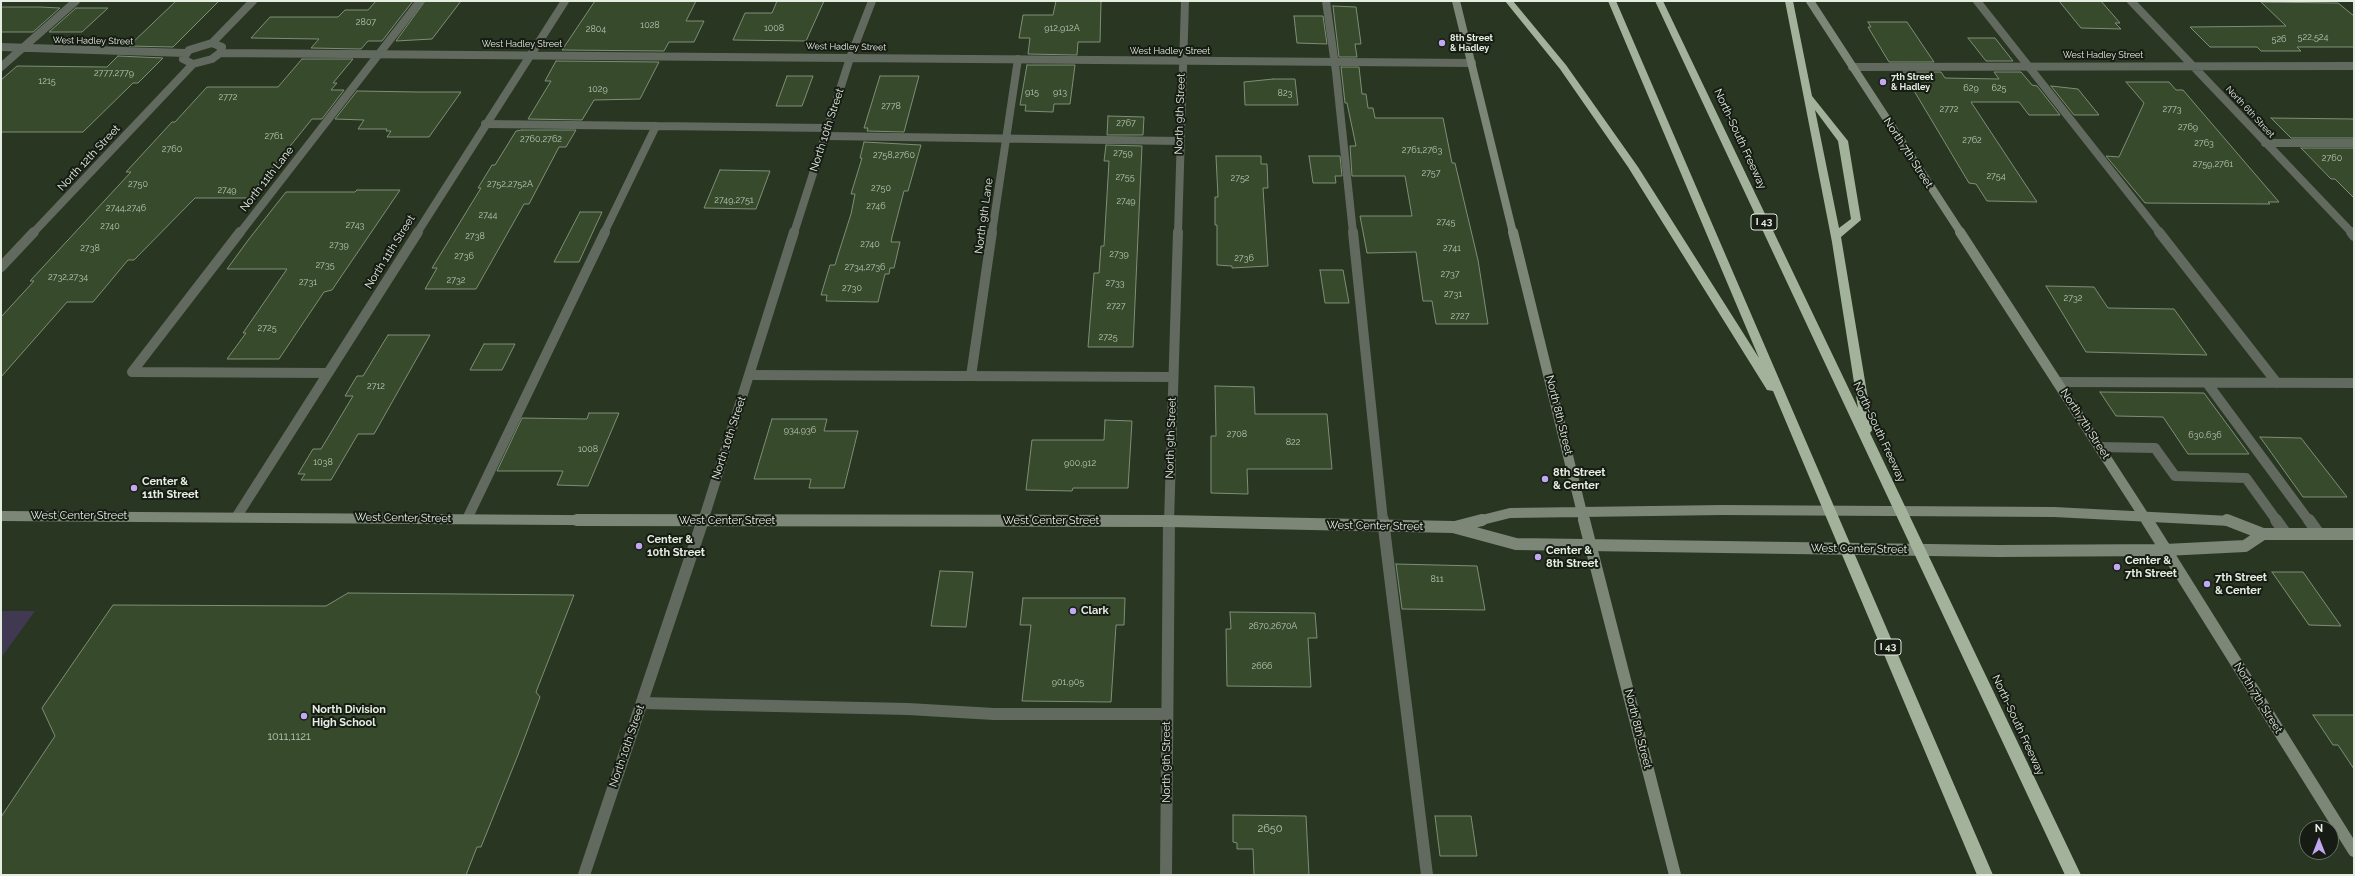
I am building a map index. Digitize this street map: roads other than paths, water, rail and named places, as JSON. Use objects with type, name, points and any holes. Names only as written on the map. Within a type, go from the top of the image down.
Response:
[{"type":"highway","points":[[1509,1],[1563,68],[1634,167],[1791,420]]},
{"type":"highway","name":"I 43","points":[[1612,1],[1985,875]]},
{"type":"highway","name":"North-South Freeway","points":[[1659,1],[2073,875]]},
{"type":"highway","points":[[1790,1],[1836,236],[1869,442]]},
{"type":"highway","points":[[1809,95],[1843,141],[1856,220],[1836,236]]},
{"type":"street","points":[[1,67],[76,1]]},
{"type":"street","points":[[212,44],[253,1]]},
{"type":"street","name":"North 11th Lane","points":[[328,373],[132,372],[378,53],[420,1]]},
{"type":"street","name":"North 11th Street","points":[[237,516],[564,1]]},
{"type":"street","name":"North 10th Street","points":[[584,875],[703,521],[850,58],[872,1]]},
{"type":"street","name":"North 9th Street","points":[[1166,875],[1169,521],[1185,1]]},
{"type":"street","points":[[1326,1],[1335,62],[1384,526],[1427,875]]},
{"type":"street","name":"North 8th Street","points":[[1456,1],[1582,512],[1675,875]]},
{"type":"street","name":"North 7th Street","points":[[1810,1],[2144,516],[2354,851]]},
{"type":"street","points":[[1977,1],[2277,383]]},
{"type":"street","name":"North 6th Street","points":[[2131,1],[2354,236]]},
{"type":"street","points":[[212,44],[220,45],[222,47],[220,53],[212,59],[193,64],[183,59],[185,53],[194,47],[212,44]]},
{"type":"street","name":"West Hadley Street","points":[[1,47],[185,53]]},
{"type":"street","name":"West Hadley Street","points":[[220,53],[529,54],[1018,60],[1472,63]]},
{"type":"street","name":"North 9th Lane","points":[[971,376],[1018,60]]},
{"type":"street","name":"North 12th Street","points":[[1,267],[193,64]]},
{"type":"street","name":"West Hadley Street","points":[[1852,67],[2193,65],[2354,66]]},
{"type":"street","points":[[485,124],[656,126],[1006,138],[1180,141]]},
{"type":"street","points":[[467,518],[656,126]]},
{"type":"street","points":[[2265,143],[2354,143]]},
{"type":"street","points":[[750,375],[1173,377]]},
{"type":"street","points":[[2057,382],[2354,383]]},
{"type":"street","points":[[2207,383],[2319,534]]},
{"type":"street","points":[[2099,446],[2155,448],[2175,476],[2246,478],[2286,534]]},
{"type":"street","name":"West Center Street","points":[[1453,527],[1510,513],[1723,510],[2054,512],[2227,520],[2263,534],[2354,534]]},
{"type":"street","name":"West Center Street","points":[[1,516],[237,516],[703,521],[1169,521],[1453,527],[1516,544],[1998,551],[2165,550],[2244,546],[2263,534]]},
{"type":"street","points":[[642,703],[908,709],[994,714],[1167,714]]},
{"type":"place","name":"8th Street & Hadley","points":[[1442,43]]},
{"type":"place","name":"7th Street & Hadley","points":[[1883,82]]},
{"type":"place","name":"8th Street & Center","points":[[1545,479]]},
{"type":"place","name":"Center & 11th Street","points":[[134,488]]},
{"type":"place","name":"Center & 10th Street","points":[[639,546]]},
{"type":"place","name":"Center & 8th Street","points":[[1538,557]]},
{"type":"place","name":"Center & 7th Street","points":[[2117,567]]},
{"type":"place","name":"7th Street & Center","points":[[2207,584]]},
{"type":"place","name":"Clark","points":[[1073,611]]},
{"type":"place","name":"North Division High School","points":[[304,716]]}]
